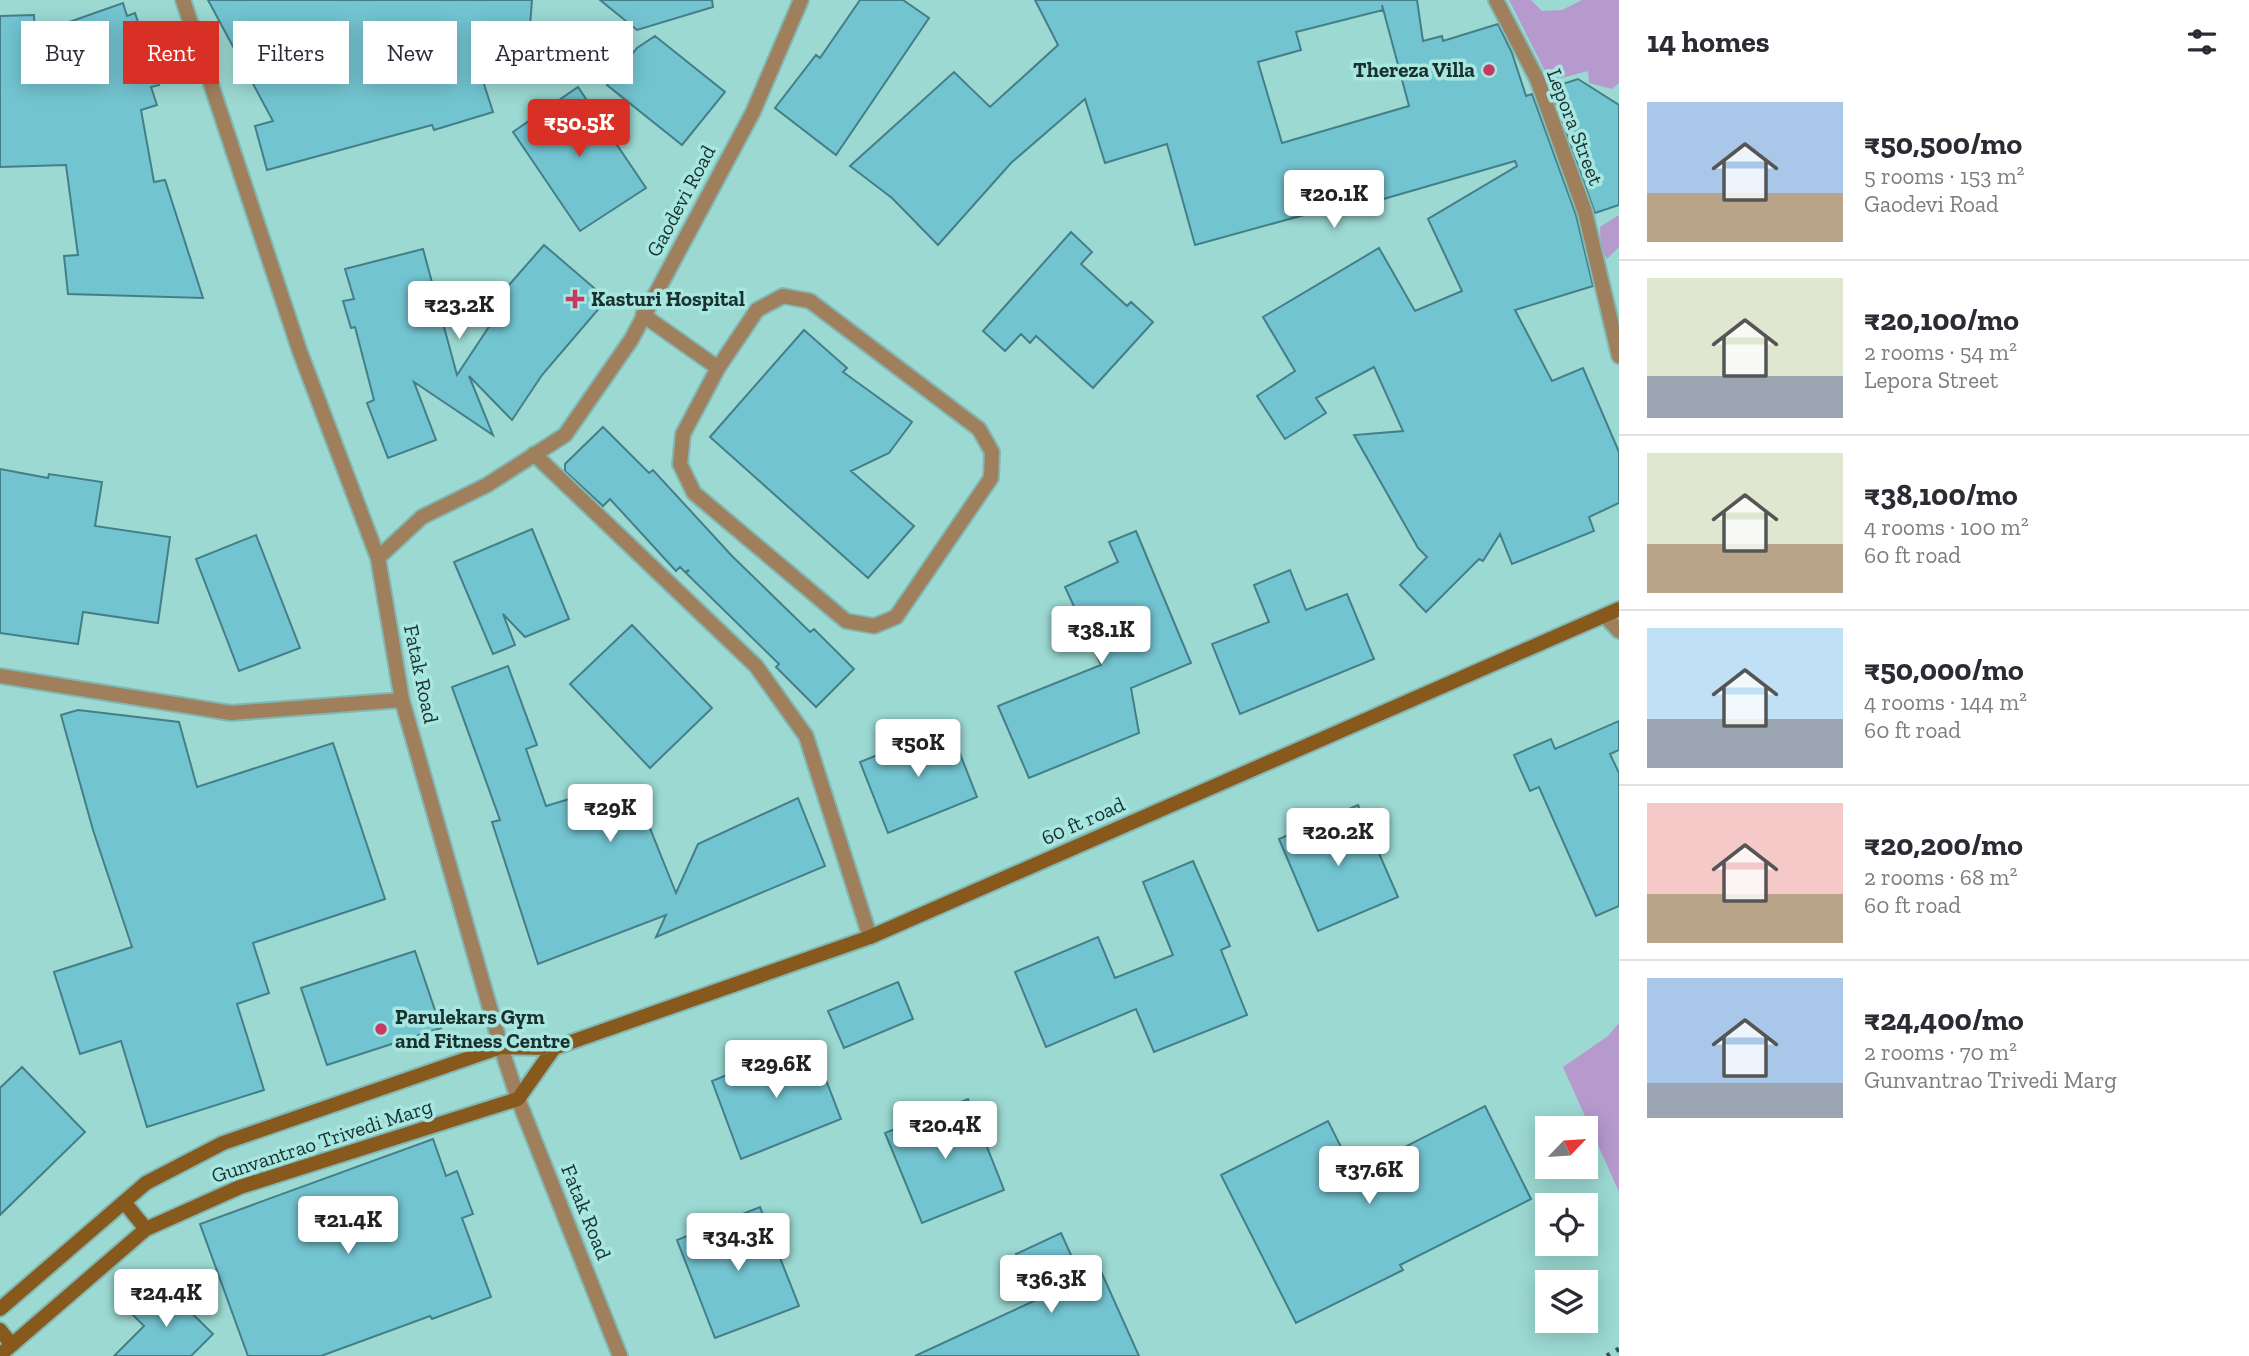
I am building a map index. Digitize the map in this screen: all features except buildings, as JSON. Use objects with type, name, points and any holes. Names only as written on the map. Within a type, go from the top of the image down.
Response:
[{"type":"street","name":"Fatak Road","points":[[183,0],[300,352],[378,558],[402,700],[501,1048],[518,1099],[620,1356]]},
{"type":"street","name":"Gaodevi Road","points":[[378,558],[422,517],[487,485],[565,435],[631,340],[753,112],[801,0]]},
{"type":"street","name":"Lepora Street","points":[[1496,0],[1537,79],[1585,212],[1619,356]]},
{"type":"street","points":[[783,296],[810,302],[979,429],[992,452],[991,478],[897,617],[874,626],[846,621],[694,493],[680,464],[683,435],[718,368],[757,310],[783,296]]},
{"type":"street","points":[[643,315],[718,368]]},
{"type":"street","points":[[534,454],[756,666],[806,736],[870,937]]},
{"type":"street","name":"60 ft road","points":[[0,1309],[146,1183],[223,1143],[501,1048],[554,1048],[870,937],[1619,609]]},
{"type":"street","points":[[1605,616],[1619,631]]},
{"type":"street","points":[[0,676],[231,713],[402,700]]},
{"type":"street","points":[[518,1099],[554,1048]]},
{"type":"street","name":"Gunvantrao Trivedi Marg","points":[[0,1355],[146,1228],[240,1187],[518,1099]]},
{"type":"street","points":[[124,1202],[146,1228]]},
{"type":"street","points":[[0,1330],[12,1345]]},
{"type":"shaded area","points":[[1509,0],[1531,0],[1542,11],[1562,10],[1582,0],[1619,0],[1619,83],[1612,89],[1589,83],[1588,71],[1550,81]]},
{"type":"shaded area","points":[[1619,215],[1619,247],[1607,259],[1601,249],[1600,227]]},
{"type":"shaded area","points":[[1619,1023],[1619,1192],[1598,1145],[1598,1116],[1585,1116],[1563,1067],[1608,1036]]},
{"type":"railway","points":[[1607,1356],[1619,1349]]},
{"type":"place","name":"Thereza Villa","points":[[1489,70]]},
{"type":"place","name":"Kasturi Hospital","points":[[575,299]]},
{"type":"place","name":"Parulekars Gym and Fitness Centre","points":[[381,1029]]}]
